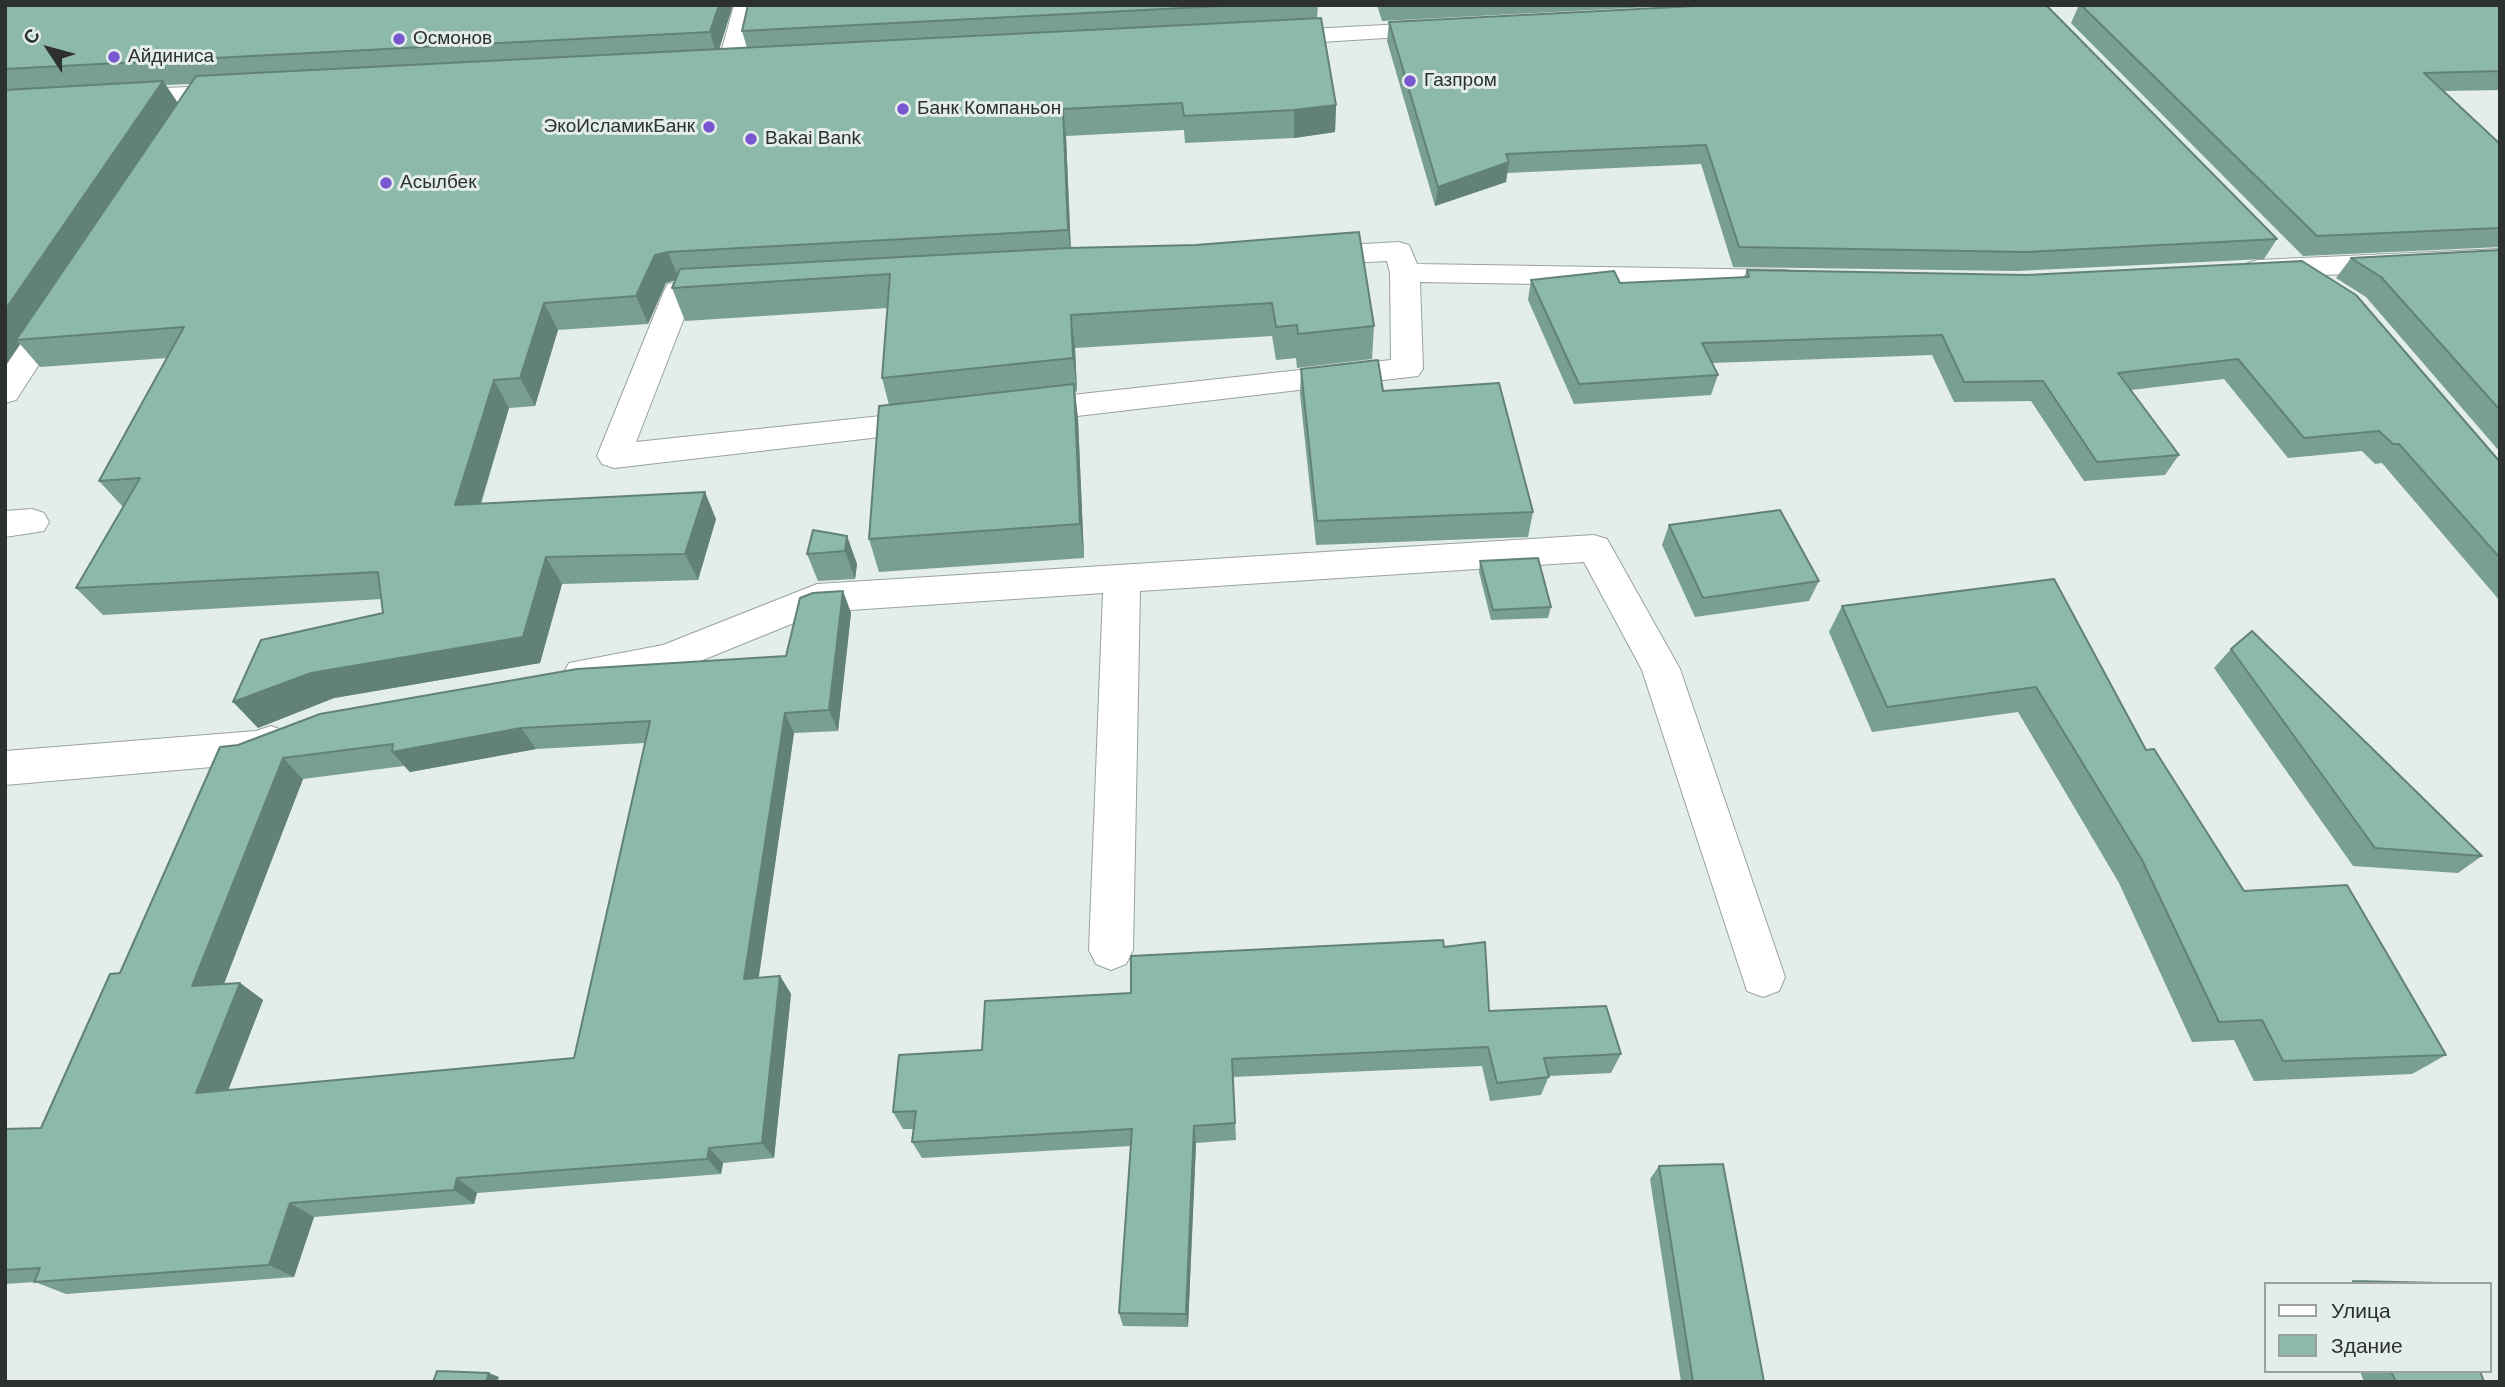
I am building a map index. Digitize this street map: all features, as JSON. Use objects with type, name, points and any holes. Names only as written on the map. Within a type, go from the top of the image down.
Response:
[{"type":"street","points":[[730,66],[746,5]]},
{"type":"street","points":[[1253,39],[1461,28]]},
{"type":"street","points":[[702,68],[758,65]]},
{"type":"street","points":[[98,99],[196,106],[259,92]]},
{"type":"street","points":[[1004,414],[1407,369],[1405,273],[1399,251],[1288,257]]},
{"type":"street","points":[[2283,257],[2333,293]]},
{"type":"street","points":[[2229,271],[2283,257],[2500,258]]},
{"type":"street","points":[[1405,273],[1808,279]]},
{"type":"street","points":[[748,287],[679,290],[614,456],[962,418]]},
{"type":"street","points":[[5,392],[74,289]]},
{"type":"street","points":[[548,680],[668,659],[817,598],[1594,548],[1661,669],[1763,977]]},
{"type":"street","points":[[1111,950],[1122,578]]},
{"type":"street","points":[[5,768],[258,747],[309,727]]},
{"type":"building","points":[[5,5],[719,5],[710,32],[5,69]]},
{"type":"building","points":[[748,5],[1240,5],[742,31]]},
{"type":"building","points":[[1714,5],[2046,5],[2277,239],[2026,252],[1739,247],[1706,145],[1506,154],[1509,162],[1438,187],[1389,22]]},
{"type":"building","points":[[2081,5],[2500,5],[2500,71],[2424,73],[2500,144],[2500,228],[2317,236]]},
{"type":"building","points":[[1321,18],[1336,105],[1184,116],[1182,103],[1063,109],[1068,230],[668,252],[655,255],[636,296],[544,303],[520,378],[494,380],[455,505],[705,492],[685,554],[546,557],[523,637],[311,673],[233,702],[261,640],[383,613],[378,572],[76,588],[140,478],[99,481],[184,327],[16,340],[196,76]]},
{"type":"building","points":[[163,81],[5,310],[5,90]]},
{"type":"building","points":[[1359,232],[1374,326],[1298,334],[1297,325],[1276,327],[1272,303],[1071,315],[1073,358],[882,378],[890,274],[672,288],[680,269],[1068,248],[1196,245]]},
{"type":"building","points":[[2500,250],[2500,410],[2381,277],[2351,258]]},
{"type":"building","points":[[2302,261],[2356,295],[2500,462],[2500,558],[2399,444],[2393,444],[2379,431],[2304,438],[2238,359],[2118,373],[2179,455],[2097,462],[2043,381],[1964,382],[1942,335],[1702,343],[1718,375],[1579,384],[1531,280],[1614,271],[1620,283],[1749,277],[1747,270],[2027,275]]},
{"type":"building","points":[[1378,360],[1383,391],[1499,383],[1533,512],[1317,521],[1301,369]]},
{"type":"building","points":[[1074,384],[1080,524],[869,539],[879,406]]},
{"type":"building","points":[[1780,510],[1819,581],[1703,598],[1669,525]]},
{"type":"building","points":[[813,530],[847,536],[845,551],[807,554]]},
{"type":"building","points":[[1538,558],[1551,607],[1493,610],[1480,561]]},
{"type":"building","points":[[2054,579],[2146,750],[2154,749],[2244,891],[2347,885],[2446,1055],[2283,1061],[2262,1020],[2219,1022],[2142,860],[2036,687],[1887,707],[1842,606]]},
{"type":"building","points":[[843,591],[829,710],[785,713],[744,979],[780,976],[762,1143],[709,1148],[707,1159],[457,1178],[454,1190],[290,1203],[269,1265],[34,1282],[40,1268],[5,1270],[5,1129],[41,1128],[110,974],[120,973],[220,747],[238,745],[320,714],[577,669],[786,656],[800,598],[813,593]],"holes":[[[650,721],[574,1058],[196,1093],[240,983],[192,986],[283,758],[393,744],[392,752],[521,728]]]},
{"type":"building","points":[[2252,631],[2482,856],[2375,848],[2231,649]]},
{"type":"building","points":[[1443,940],[1444,947],[1485,942],[1489,1011],[1606,1006],[1621,1054],[1544,1058],[1549,1077],[1497,1083],[1488,1047],[1232,1059],[1235,1123],[1194,1126],[1186,1314],[1119,1313],[1132,1129],[912,1142],[916,1111],[893,1112],[899,1055],[982,1050],[985,1001],[1131,993],[1131,956]]},
{"type":"building","points":[[1723,1164],[1764,1382],[1693,1382],[1659,1166]]},
{"type":"building","points":[[437,1371],[489,1373],[486,1382],[433,1382]]},
{"type":"building","points":[[2392,1373],[2481,1373],[2484,1382],[2396,1382]]},
{"type":"place","name":"Осмонов","points":[[399,39]]},
{"type":"place","name":"Айдиниса","points":[[114,57]]},
{"type":"place","name":"Газпром","points":[[1410,81]]},
{"type":"place","name":"Банк Компаньон","points":[[903,109]]},
{"type":"place","name":"ЭкоИсламикБанк","points":[[709,127]]},
{"type":"place","name":"Bakai Bank","points":[[751,139]]},
{"type":"place","name":"Асылбек","points":[[386,183]]}]
